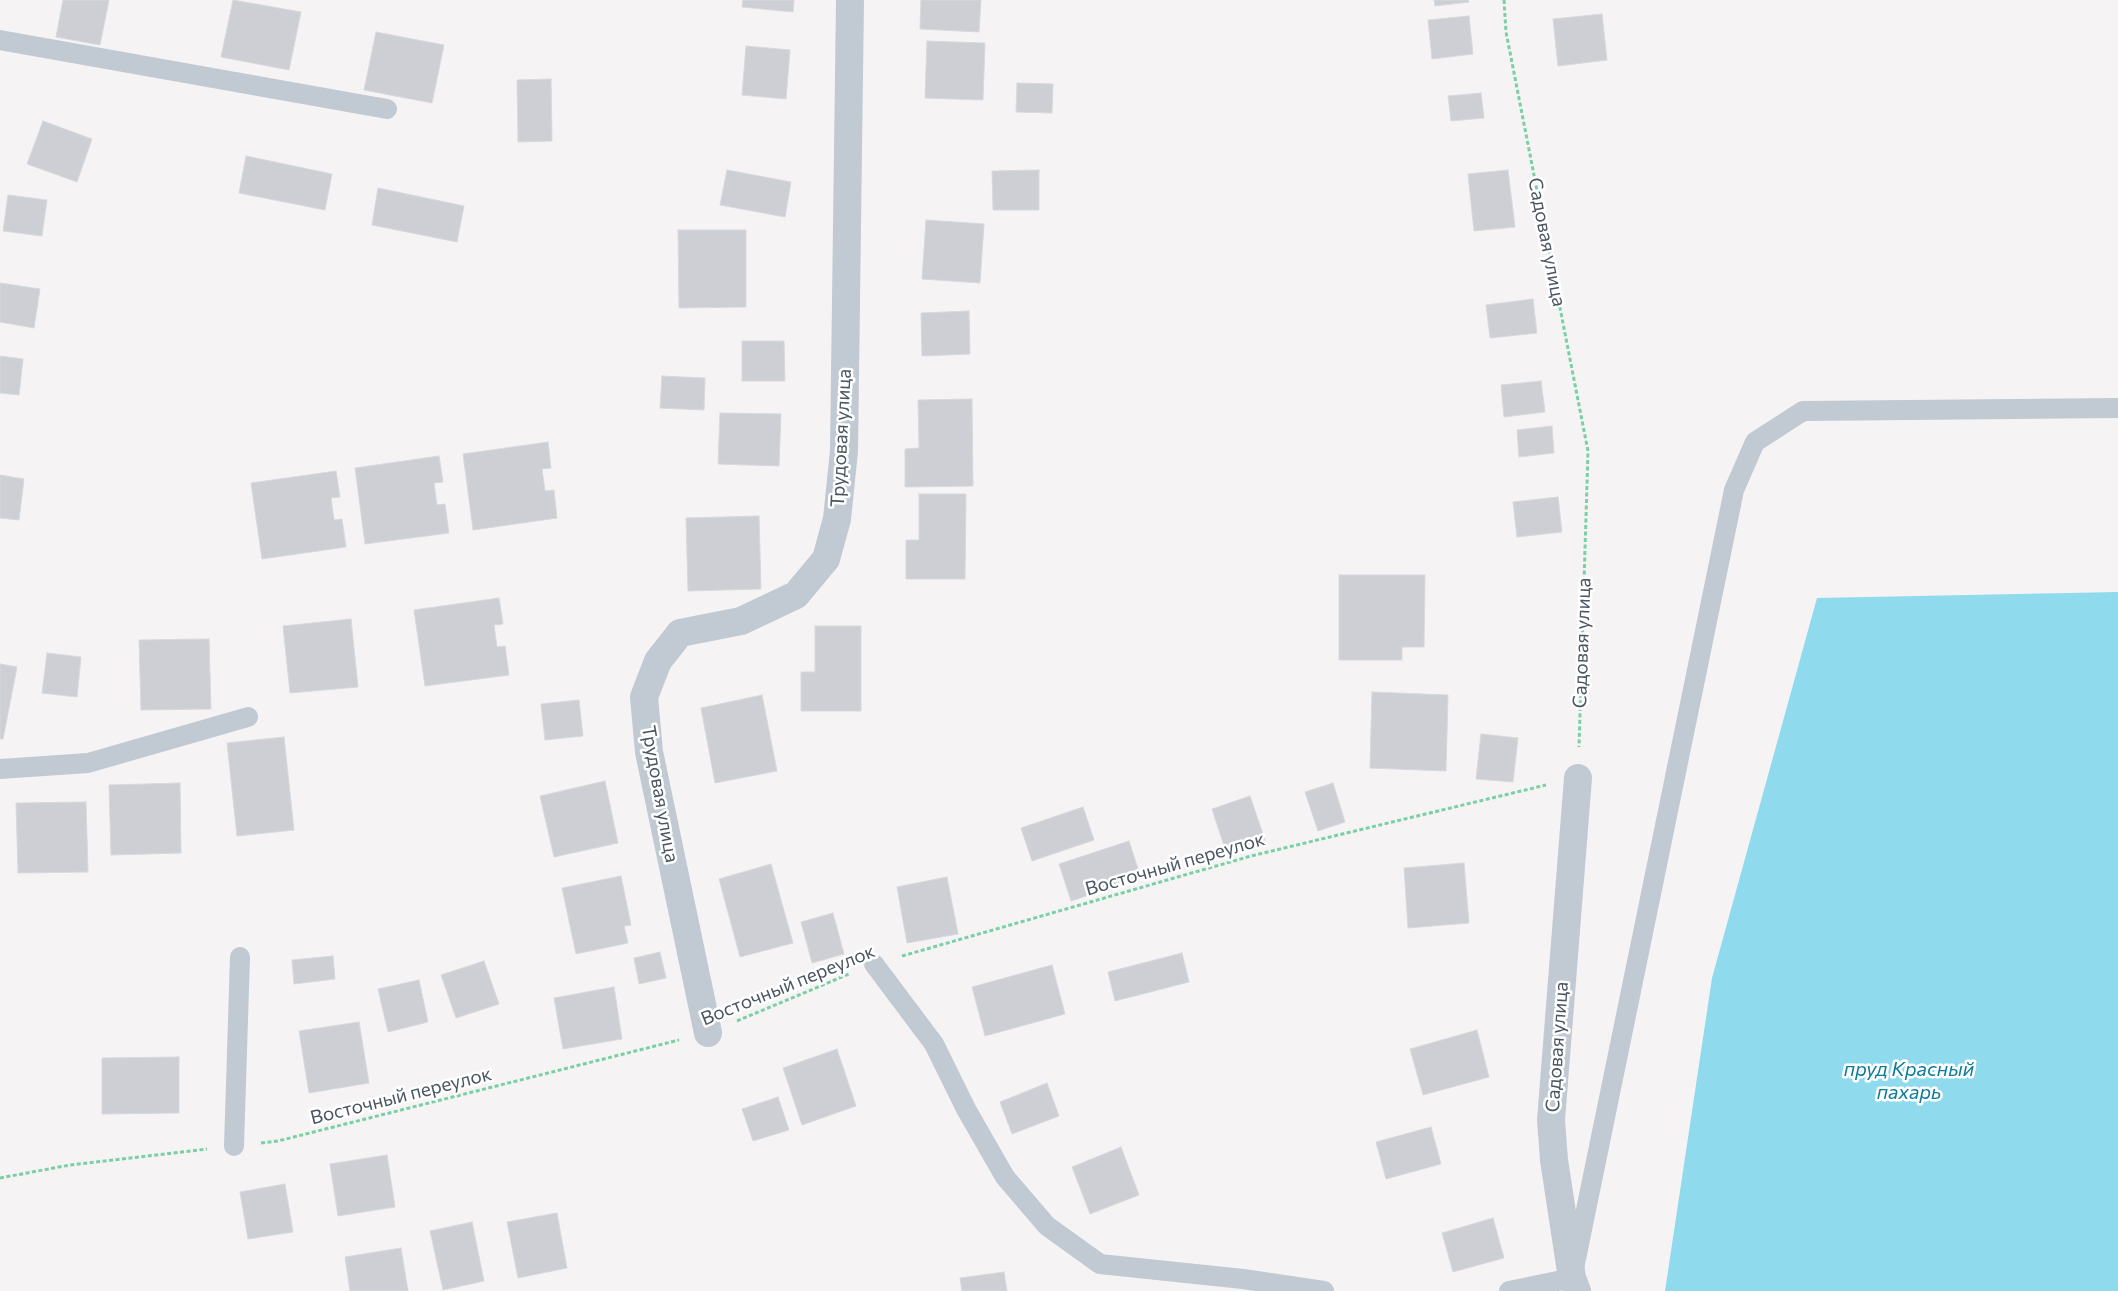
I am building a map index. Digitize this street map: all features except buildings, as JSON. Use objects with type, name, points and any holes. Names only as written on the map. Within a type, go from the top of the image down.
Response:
[{"type":"street","name":"Трудовая улица","points":[[708,1033],[650,752],[644,697],[658,661],[680,632],[741,621],[796,595],[826,559],[837,519],[844,451],[850,0]]},
{"type":"street","name":"Садовая улица","points":[[1574,1284],[1554,1160],[1551,1120],[1578,778]]},
{"type":"lane","points":[[0,40],[388,109]]},
{"type":"lane","points":[[1510,1291],[1574,1284],[1734,490],[1755,442],[1803,411],[2118,408]]},
{"type":"lane","points":[[0,769],[88,762],[248,717]]},
{"type":"lane","points":[[234,1146],[240,956]]},
{"type":"lane","points":[[874,964],[934,1044],[966,1109],[1005,1177],[1047,1226],[1100,1264],[1243,1279],[1324,1291]]},
{"type":"path","name":"Садовая улица","points":[[1504,0],[1506,32],[1588,451],[1578,778]]},
{"type":"path","name":"Восточный переулок","points":[[0,1178],[70,1165],[278,1141],[708,1033],[874,964],[1251,856],[1578,778]]},
{"type":"water","name":"пруд Красный пахарь","points":[[2118,592],[2118,1291],[1665,1291],[1712,978],[1817,598]]}]
